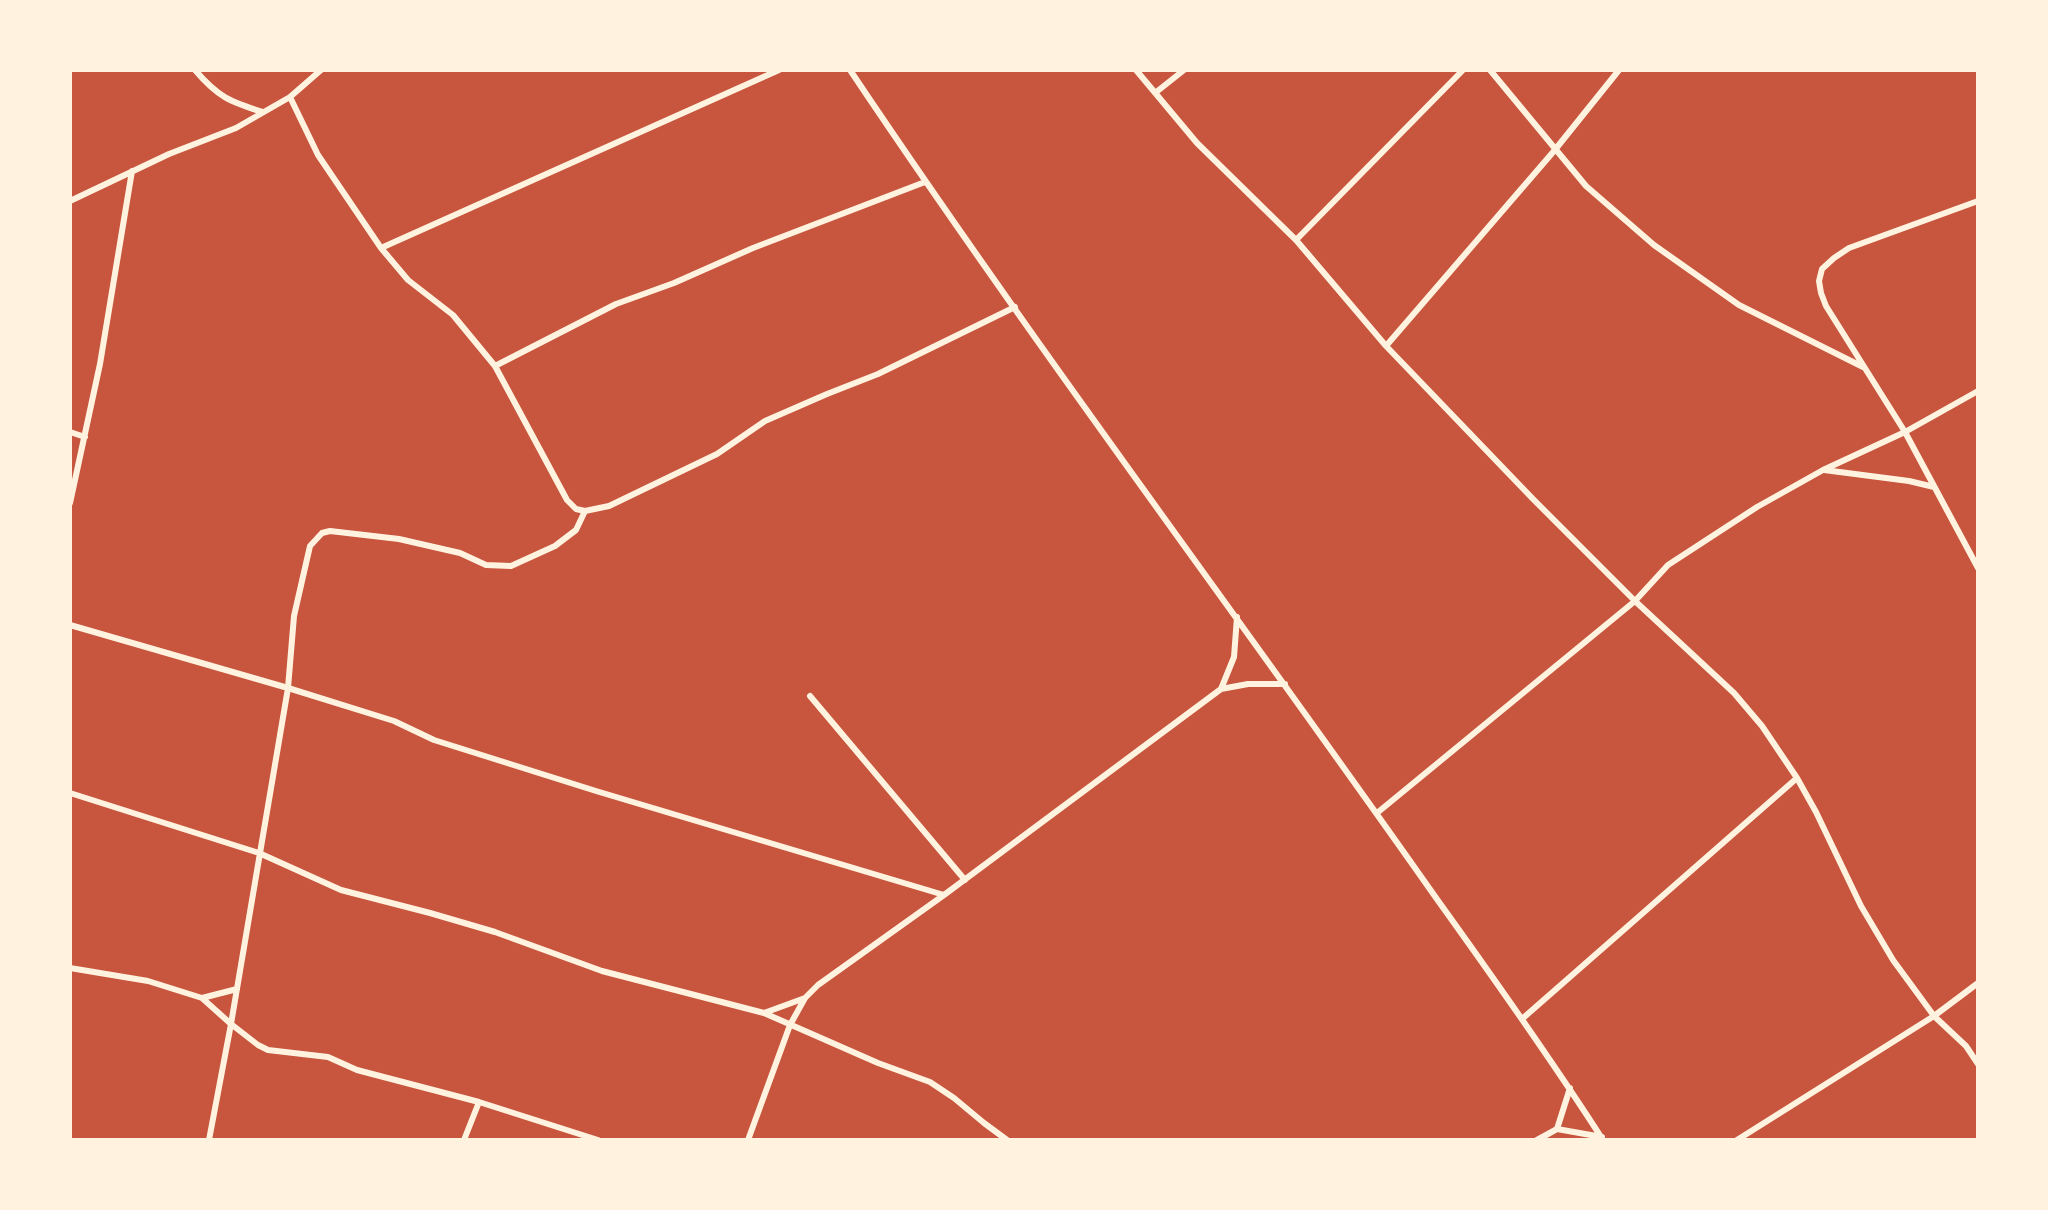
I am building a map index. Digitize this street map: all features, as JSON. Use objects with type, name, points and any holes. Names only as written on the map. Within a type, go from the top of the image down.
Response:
[{"type":"street","points":[[195,70],[215,92],[231,102],[262,112]]},
{"type":"street","points":[[70,201],[169,154],[236,128],[290,97],[321,70]]},
{"type":"street","points":[[381,248],[779,70]]},
{"type":"street","points":[[850,70],[925,182],[1377,813],[1603,1138]]},
{"type":"street","points":[[1136,70],[1197,143],[1296,240],[1386,346],[1635,601],[1734,693],[1762,726],[1797,778],[1861,906],[1893,960],[1934,1016],[1966,1046],[1977,1064]]},
{"type":"street","points":[[1155,93],[1184,70]]},
{"type":"street","points":[[1296,240],[1463,70]]},
{"type":"street","points":[[1490,70],[1554,151],[1586,186],[1654,245],[1739,305],[1864,368]]},
{"type":"street","points":[[1386,346],[1554,151],[1619,70]]},
{"type":"street","points":[[290,97],[318,155],[381,248],[408,280],[453,315],[495,366],[567,500],[576,509],[585,511],[609,506],[717,454],[765,421],[878,374],[1015,307]]},
{"type":"street","points":[[70,503],[100,364],[132,171]]},
{"type":"street","points":[[495,366],[616,304],[925,182]]},
{"type":"street","points":[[1977,201],[1849,248],[1822,270],[1819,281],[1826,306],[1905,432],[1977,568]]},
{"type":"street","points":[[1377,813],[1635,601],[1668,565],[1757,507],[1823,470],[1905,432],[1977,391]]},
{"type":"street","points":[[70,432],[85,437]]},
{"type":"street","points":[[1823,470],[1909,481],[1934,487]]},
{"type":"street","points":[[209,1140],[288,688],[294,616],[310,546],[322,533],[330,531],[399,539],[459,554],[486,565],[511,566],[555,546],[576,530],[585,511]]},
{"type":"street","points":[[1221,689],[1234,657],[1237,617]]},
{"type":"street","points":[[70,625],[288,688],[394,721],[434,740],[944,895]]},
{"type":"street","points":[[748,1140],[790,1025],[805,998],[818,985],[944,895],[1221,689],[1248,684],[1285,684]]},
{"type":"street","points":[[810,696],[964,880]]},
{"type":"street","points":[[1522,1019],[1797,778]]},
{"type":"street","points":[[70,794],[260,853],[341,890],[495,932],[602,971],[764,1013],[878,1063],[930,1082],[1007,1140]]},
{"type":"street","points":[[70,968],[148,981],[202,998],[231,1024],[268,1050],[328,1056],[357,1070],[479,1102],[598,1140]]},
{"type":"street","points":[[1737,1140],[1934,1016],[1977,983]]},
{"type":"street","points":[[202,998],[237,989]]},
{"type":"street","points":[[764,1013],[805,998]]},
{"type":"street","points":[[1557,1129],[1570,1088]]},
{"type":"street","points":[[464,1140],[479,1102]]},
{"type":"street","points":[[1537,1140],[1557,1129],[1603,1138]]}]
